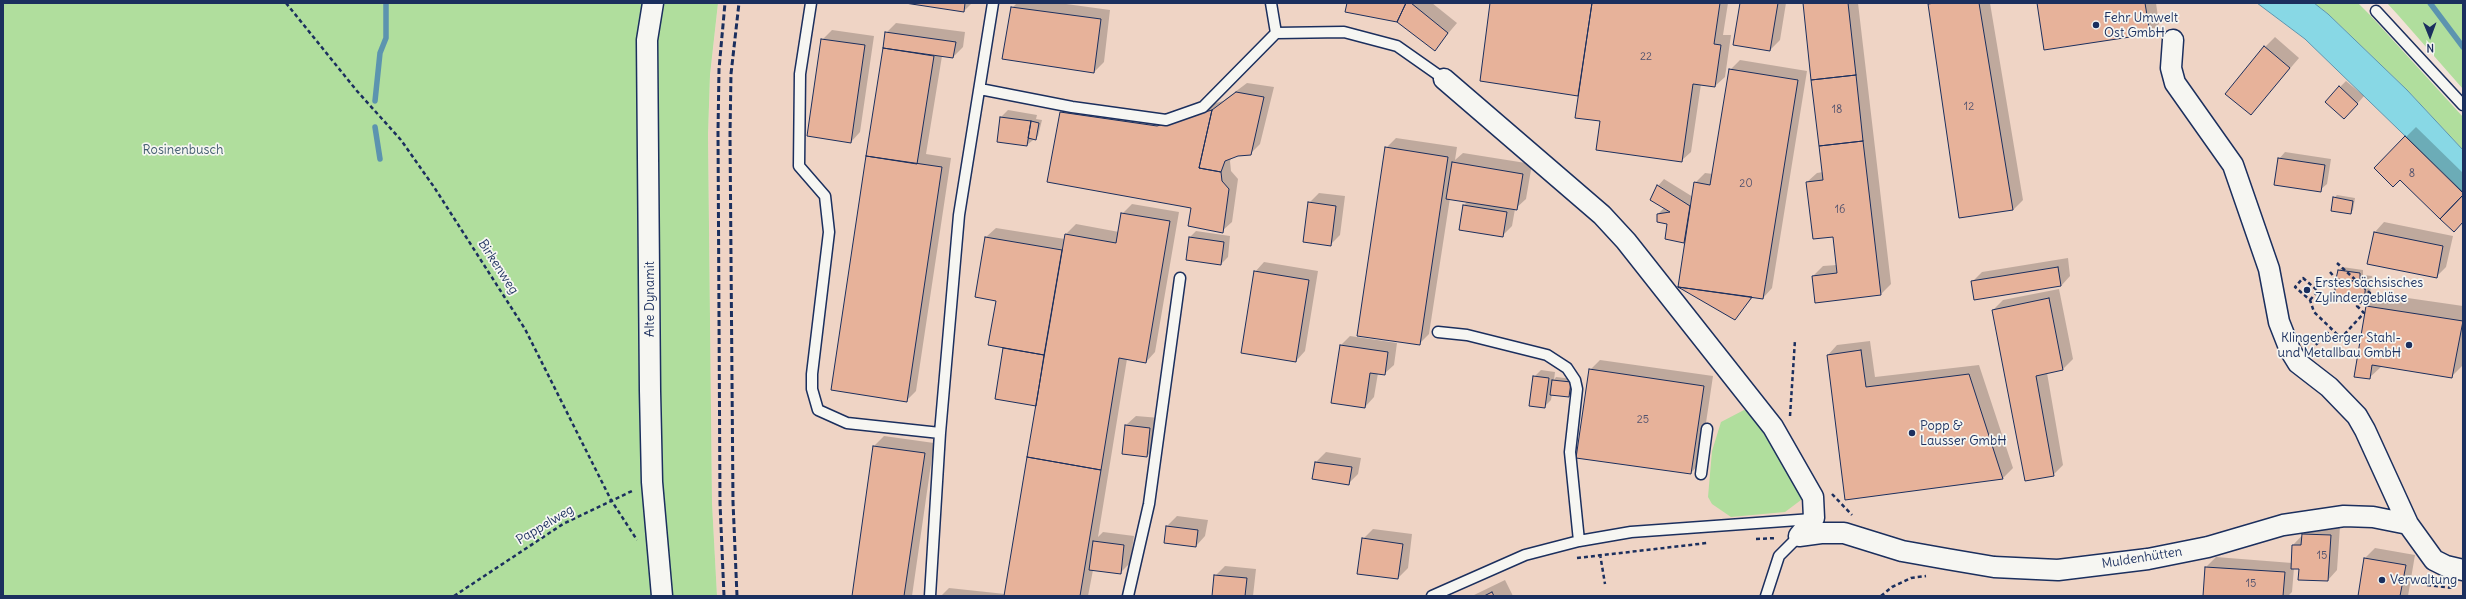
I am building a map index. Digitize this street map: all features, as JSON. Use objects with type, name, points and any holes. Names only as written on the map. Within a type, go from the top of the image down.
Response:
[{"type":"street","name":"Alte Dynamit","points":[[653,3],[648,40],[652,482],[662,596]]},
{"type":"street","points":[[2173,40],[2171,68],[2175,83],[2233,165],[2269,269],[2279,322],[2290,350],[2298,363],[2329,387],[2357,416],[2365,430],[2408,524],[2434,560],[2446,566],[2459,579]]},
{"type":"street","points":[[1444,79],[1602,214],[1626,241],[1773,427],[1813,496],[1814,518],[1799,536]]},
{"type":"street","name":"Muldenhütten","points":[[1799,536],[1821,533],[1844,534],[1902,551],[1947,559],[1994,566],[2058,570],[2118,564],[2201,549],[2283,525],[2313,519],[2344,516],[2373,518],[2408,524]]},
{"type":"lane","points":[[811,3],[800,74],[799,166],[825,196],[828,232],[812,374],[812,389],[818,410],[847,423],[940,433]]},
{"type":"lane","points":[[930,596],[940,433],[959,215],[993,3]]},
{"type":"lane","points":[[1271,3],[1276,33]]},
{"type":"lane","points":[[2376,11],[2463,106]]},
{"type":"lane","points":[[980,89],[1072,107],[1166,120],[1203,107],[1276,33],[1344,32],[1397,46],[1444,79]]},
{"type":"lane","points":[[1128,596],[1149,504],[1180,278]]},
{"type":"lane","points":[[1438,332],[1467,335],[1547,355],[1567,368],[1575,380],[1578,389],[1570,452],[1579,541]]},
{"type":"lane","points":[[1701,474],[1707,430]]},
{"type":"lane","points":[[1432,596],[1525,555],[1579,541],[1661,529],[1814,518]]},
{"type":"lane","points":[[1766,596],[1779,556],[1799,536]]},
{"type":"path","name":"Birkenweg","points":[[286,3],[357,91],[400,140],[434,187],[525,329],[611,500],[641,546],[659,565]]},
{"type":"path","points":[[2310,300],[2318,291],[2303,278],[2295,287],[2310,300],[2314,312],[2342,338],[2364,313],[2357,306],[2370,293],[2337,263]]},
{"type":"path","points":[[2330,272],[2336,279]]},
{"type":"path","points":[[2298,363],[2332,328]]},
{"type":"path","points":[[1790,418],[1795,340]]},
{"type":"path","name":"Pappelweg","points":[[454,596],[563,524],[611,500],[652,482]]},
{"type":"path","points":[[1831,493],[1855,517]]},
{"type":"path","points":[[1748,539],[1758,539]]},
{"type":"path","points":[[1569,560],[1600,554],[1710,542]]},
{"type":"path","points":[[1600,554],[1605,584]]},
{"type":"path","points":[[1881,596],[1892,587],[1911,578],[1929,575]]},
{"type":"path","points":[[2428,585],[2449,589],[2459,579]]},
{"type":"shaded area","points":[[718,3],[2257,3],[2305,39],[2463,192],[2463,596],[717,596],[712,503],[708,135],[710,75]]},
{"type":"green space","name":"Rosinenbusch","points":[[3,3],[718,3],[710,75],[708,135],[712,503],[717,596],[3,596]]},
{"type":"green space","points":[[2314,3],[2358,3],[2463,117],[2463,150],[2407,90],[2328,14]]},
{"type":"green space","points":[[2387,3],[2463,3],[2463,89],[2398,15]]},
{"type":"green space","points":[[1744,410],[1749,411],[1802,493],[1801,500],[1785,512],[1731,517],[1712,504],[1708,497],[1712,451],[1721,422]]},
{"type":"water","points":[[2257,3],[2314,3],[2328,14],[2407,90],[2463,150],[2463,192],[2305,39]]},
{"type":"building","points":[[905,3],[965,3],[964,12]]},
{"type":"building","points":[[1347,3],[1406,3],[1397,22],[1345,12]]},
{"type":"building","points":[[1406,3],[1411,3],[1448,33],[1435,51],[1397,22]]},
{"type":"building","points":[[1490,3],[1592,3],[1578,96],[1480,81]]},
{"type":"building","points":[[1592,3],[1720,3],[1714,44],[1721,45],[1715,87],[1693,84],[1682,162],[1596,150],[1600,121],[1575,118]]},
{"type":"building","points":[[1740,3],[1778,3],[1770,51],[1733,45]]},
{"type":"building","points":[[1803,3],[1848,3],[1856,75],[1811,80]]},
{"type":"building","points":[[1979,3],[2013,210],[1959,218],[1928,4]]},
{"type":"building","points":[[2037,3],[2145,3],[2150,34],[2044,50]]},
{"type":"building","points":[[1011,7],[1101,19],[1094,73],[1002,59]]},
{"type":"building","points":[[885,32],[956,42],[953,58],[883,48]]},
{"type":"building","points":[[821,39],[865,45],[851,143],[807,136]]},
{"type":"building","points":[[2264,46],[2290,68],[2251,115],[2225,94]]},
{"type":"building","points":[[883,48],[934,56],[917,164],[866,156]]},
{"type":"building","points":[[1729,69],[1798,80],[1763,299],[1678,287],[1694,182],[1710,185]]},
{"type":"building","points":[[1856,75],[1863,141],[1819,146],[1811,80]]},
{"type":"building","points":[[2339,86],[2358,104],[2344,119],[2325,102]]},
{"type":"building","points":[[1236,92],[1264,97],[1251,155],[1238,156],[1225,161],[1221,172],[1199,168],[1212,110]]},
{"type":"building","points":[[1212,110],[1199,168],[1221,172],[1222,181],[1229,189],[1223,233],[1188,226],[1191,208],[1047,182],[1060,112],[1157,126]]},
{"type":"building","points":[[1000,117],[1031,121],[1027,146],[997,142]]},
{"type":"building","points":[[1031,121],[1039,123],[1036,140],[1028,138]]},
{"type":"building","points":[[2405,136],[2463,193],[2463,195],[2440,219],[2400,180],[2393,187],[2374,168]]},
{"type":"building","points":[[1863,141],[1881,295],[1815,303],[1812,276],[1837,273],[1833,237],[1813,239],[1806,182],[1823,180],[1819,146]]},
{"type":"building","points":[[1385,147],[1448,157],[1420,345],[1357,336]]},
{"type":"building","points":[[866,156],[942,167],[907,402],[831,390]]},
{"type":"building","points":[[2278,158],[2325,165],[2321,192],[2274,185]]},
{"type":"building","points":[[1452,162],[1523,174],[1517,210],[1446,199]]},
{"type":"building","points":[[1657,185],[1690,206],[1684,243],[1665,239],[1667,224],[1657,222],[1657,214],[1670,212],[1650,200]]},
{"type":"building","points":[[2463,195],[2463,222],[2454,232],[2440,219]]},
{"type":"building","points":[[2333,197],[2353,201],[2351,214],[2331,211]]},
{"type":"building","points":[[1308,202],[1336,206],[1331,246],[1303,242]]},
{"type":"building","points":[[1463,205],[1507,212],[1503,237],[1459,230]]},
{"type":"building","points":[[1121,213],[1170,221],[1146,363],[1119,358],[1101,470],[1027,457],[1065,234],[1116,243]]},
{"type":"building","points":[[2374,232],[2443,246],[2437,278],[2367,264]]},
{"type":"building","points":[[985,237],[1062,250],[1044,355],[988,345],[996,301],[975,297]]},
{"type":"building","points":[[1189,237],[1224,242],[1221,265],[1186,260]]},
{"type":"building","points":[[2058,267],[2061,286],[1974,300],[1971,281]]},
{"type":"building","points":[[2338,270],[2360,273],[2360,282],[2336,279]]},
{"type":"building","points":[[1254,271],[1309,280],[1296,362],[1241,353]]},
{"type":"building","points":[[2336,279],[2366,282],[2364,302],[2334,299]]},
{"type":"building","points":[[1678,287],[1752,297],[1735,320]]},
{"type":"building","points":[[2049,298],[2063,370],[2036,376],[2054,476],[2025,481],[1992,310]]},
{"type":"building","name":"Klingenberger Stahl- und Metallbau GmbH","points":[[2366,306],[2463,321],[2452,378],[2372,365],[2370,379],[2354,377]]},
{"type":"building","points":[[1340,345],[1388,352],[1385,375],[1370,373],[1365,408],[1331,403]]},
{"type":"building","points":[[1003,348],[1044,355],[1036,406],[995,399]]},
{"type":"building","name":"Popp & Lausser GmbH","points":[[1861,350],[1866,387],[1969,374],[2003,479],[1845,500],[1827,355]]},
{"type":"building","points":[[1589,369],[1704,386],[1691,474],[1576,458]]},
{"type":"building","points":[[1533,376],[1549,378],[1545,408],[1529,406]]},
{"type":"building","points":[[1552,380],[1571,382],[1569,397],[1550,395]]},
{"type":"building","points":[[1125,425],[1150,428],[1147,457],[1122,454]]},
{"type":"building","points":[[873,446],[925,453],[904,596],[852,596]]},
{"type":"building","points":[[1027,457],[1101,470],[1080,596],[1004,596]]},
{"type":"building","points":[[1315,462],[1352,467],[1349,485],[1312,479]]},
{"type":"building","points":[[1166,526],[1198,530],[1196,547],[1164,543]]},
{"type":"building","points":[[2302,534],[2331,535],[2328,581],[2298,580],[2299,569],[2291,569],[2292,545],[2301,545]]},
{"type":"building","points":[[1362,538],[1403,544],[1398,579],[1357,574]]},
{"type":"building","points":[[1093,541],[1124,545],[1121,574],[1089,570]]},
{"type":"building","name":"Verwaltung","points":[[2364,558],[2406,565],[2400,596],[2358,596]]},
{"type":"building","points":[[2205,567],[2285,572],[2283,596],[2203,596]]},
{"type":"building","points":[[1214,575],[1247,578],[1245,596],[1212,596]]},
{"type":"building","points":[[1492,592],[1494,596],[1484,596]]},
{"type":"waterway","points":[[375,101],[380,53],[386,38],[386,3]]},
{"type":"waterway","points":[[2430,3],[2463,47]]},
{"type":"waterway","points":[[375,127],[380,159]]},
{"type":"railway","points":[[724,596],[720,503],[718,132],[719,69],[725,3]]},
{"type":"railway","points":[[737,596],[733,502],[730,134],[731,74],[739,3]]},
{"type":"place","name":"Fehr Umwelt Ost GmbH","points":[[2096,25]]},
{"type":"place","name":"Erstes sächsisches Zylindergebläse","points":[[2307,290]]},
{"type":"place","name":"Klingenberger Stahl- und Metallbau GmbH","points":[[2409,345]]},
{"type":"place","name":"Popp & Lausser GmbH","points":[[1912,433]]},
{"type":"place","name":"Verwaltung","points":[[2382,580]]}]
